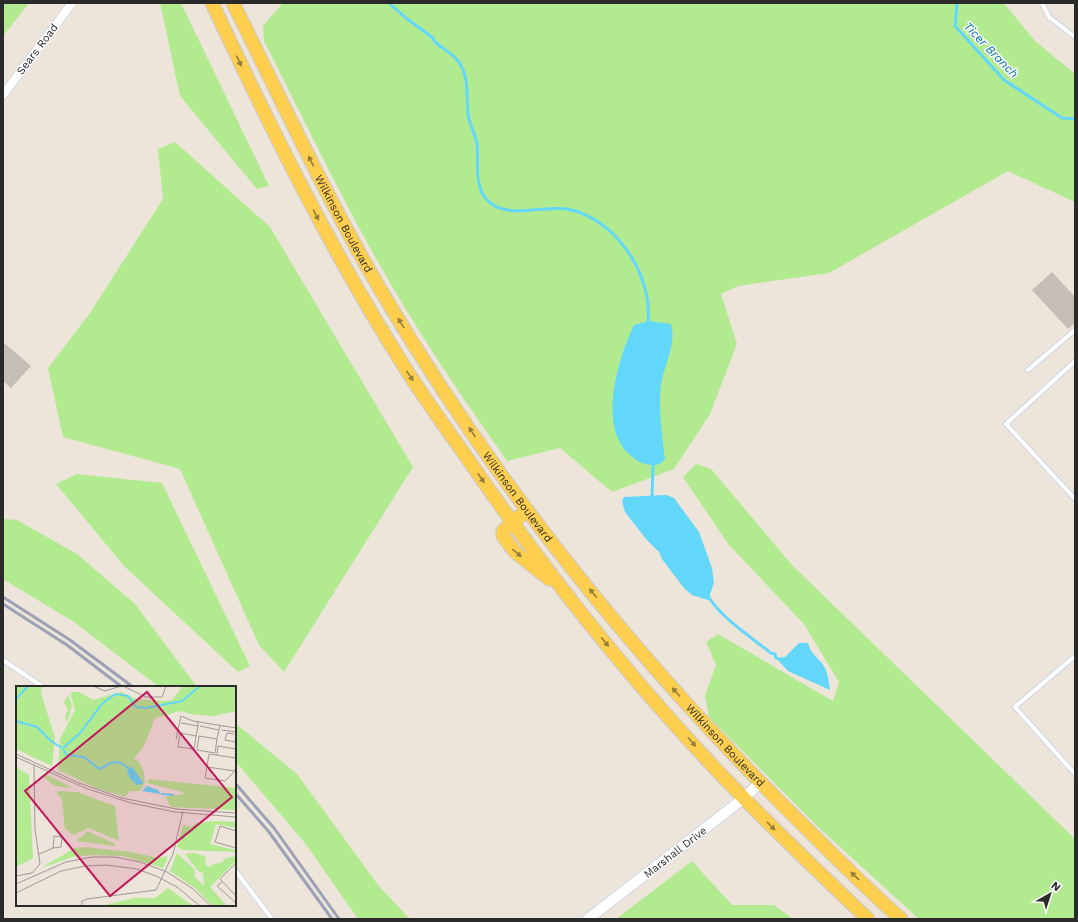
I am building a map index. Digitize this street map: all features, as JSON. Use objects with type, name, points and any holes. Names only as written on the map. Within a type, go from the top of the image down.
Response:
[{"type":"main road","name":"Wilkinson Boulevard","points":[[212,3],[269,122],[330,241],[407,371],[512,522],[504,531],[506,542],[515,552],[564,590],[620,660],[708,761],[868,919]]},
{"type":"main road","name":"Wilkinson Boulevard","points":[[233,3],[297,136],[377,284],[449,398],[527,510],[665,680],[760,783],[901,919]]},
{"type":"main road","points":[[223,26],[241,18]]},
{"type":"main road","points":[[512,522],[527,510]]},
{"type":"street","name":"Sears Road","points":[[3,95],[72,3]]},
{"type":"street","name":"Marshall Drive","points":[[588,919],[744,798],[760,783]]},
{"type":"lane","points":[[1042,3],[1049,17],[1075,37]]},
{"type":"lane","points":[[1028,370],[1075,330]]},
{"type":"lane","points":[[1075,361],[1006,424],[1075,499]]},
{"type":"lane","points":[[1075,656],[1016,707],[1075,774]]},
{"type":"lane","points":[[3,660],[42,686]]},
{"type":"lane","points":[[236,871],[272,919]]},
{"type":"green space","points":[[3,3],[29,3],[3,36]]},
{"type":"green space","points":[[160,3],[181,3],[269,186],[257,189],[180,96]]},
{"type":"green space","points":[[283,3],[1004,3],[1035,41],[1075,74],[1075,202],[1008,171],[829,273],[738,286],[721,294],[737,344],[710,414],[674,469],[612,492],[560,448],[507,461],[433,353],[375,256],[342,195],[264,41],[263,26]]},
{"type":"green space","points":[[175,142],[270,227],[413,467],[284,672],[259,645],[180,469],[63,437],[48,368],[90,313],[163,199],[158,149]]},
{"type":"green space","points":[[696,464],[711,469],[792,565],[1075,839],[1075,919],[919,919],[817,826],[709,717],[705,695],[716,665],[706,642],[718,634],[833,701],[839,682],[804,624],[729,545],[683,477]]},
{"type":"green space","points":[[77,474],[162,483],[250,666],[238,672],[124,566],[56,484]]},
{"type":"green space","points":[[3,519],[17,520],[77,554],[135,604],[196,686],[158,686],[74,622],[3,579]]},
{"type":"green space","points":[[236,724],[297,774],[378,885],[410,919],[358,919],[305,843],[236,762]]},
{"type":"green space","points":[[692,861],[732,905],[774,905],[793,919],[616,919]]},
{"type":"water","points":[[649,321],[671,324],[672,331],[671,346],[660,394],[665,459],[658,465],[646,464],[638,461],[630,455],[620,443],[614,428],[614,392],[622,355],[634,325]]},
{"type":"water","points":[[666,495],[674,498],[699,532],[712,568],[714,583],[710,594],[711,601],[692,595],[684,588],[662,559],[659,552],[646,539],[625,512],[622,501],[624,497]]},
{"type":"water","points":[[799,643],[808,643],[814,654],[823,664],[827,673],[830,690],[788,671],[776,658],[785,657]]},
{"type":"building","points":[[1052,272],[1075,297],[1075,323],[1068,329],[1032,290]]},
{"type":"building","points":[[3,342],[31,366],[11,388],[3,381]]},
{"type":"waterway","points":[[389,3],[456,58],[462,67],[467,86],[467,107],[469,118],[477,143],[478,181],[483,195],[496,207],[505,210],[526,211],[558,208],[567,209],[585,215],[601,224],[615,236],[628,251],[637,268],[644,286],[648,305],[648,323]]},
{"type":"waterway","name":"Ticer Branch","points":[[957,3],[955,26],[1004,80],[1062,118],[1075,119]]},
{"type":"waterway","points":[[652,498],[653,462]]},
{"type":"waterway","points":[[710,599],[722,614],[730,621],[771,653],[775,654],[776,658],[779,659]]},
{"type":"railway","points":[[3,597],[70,640],[132,686]]},
{"type":"railway","points":[[3,604],[67,645],[121,686]]},
{"type":"railway","points":[[236,784],[274,828],[339,919]]},
{"type":"railway","points":[[236,794],[269,832],[332,919]]}]
